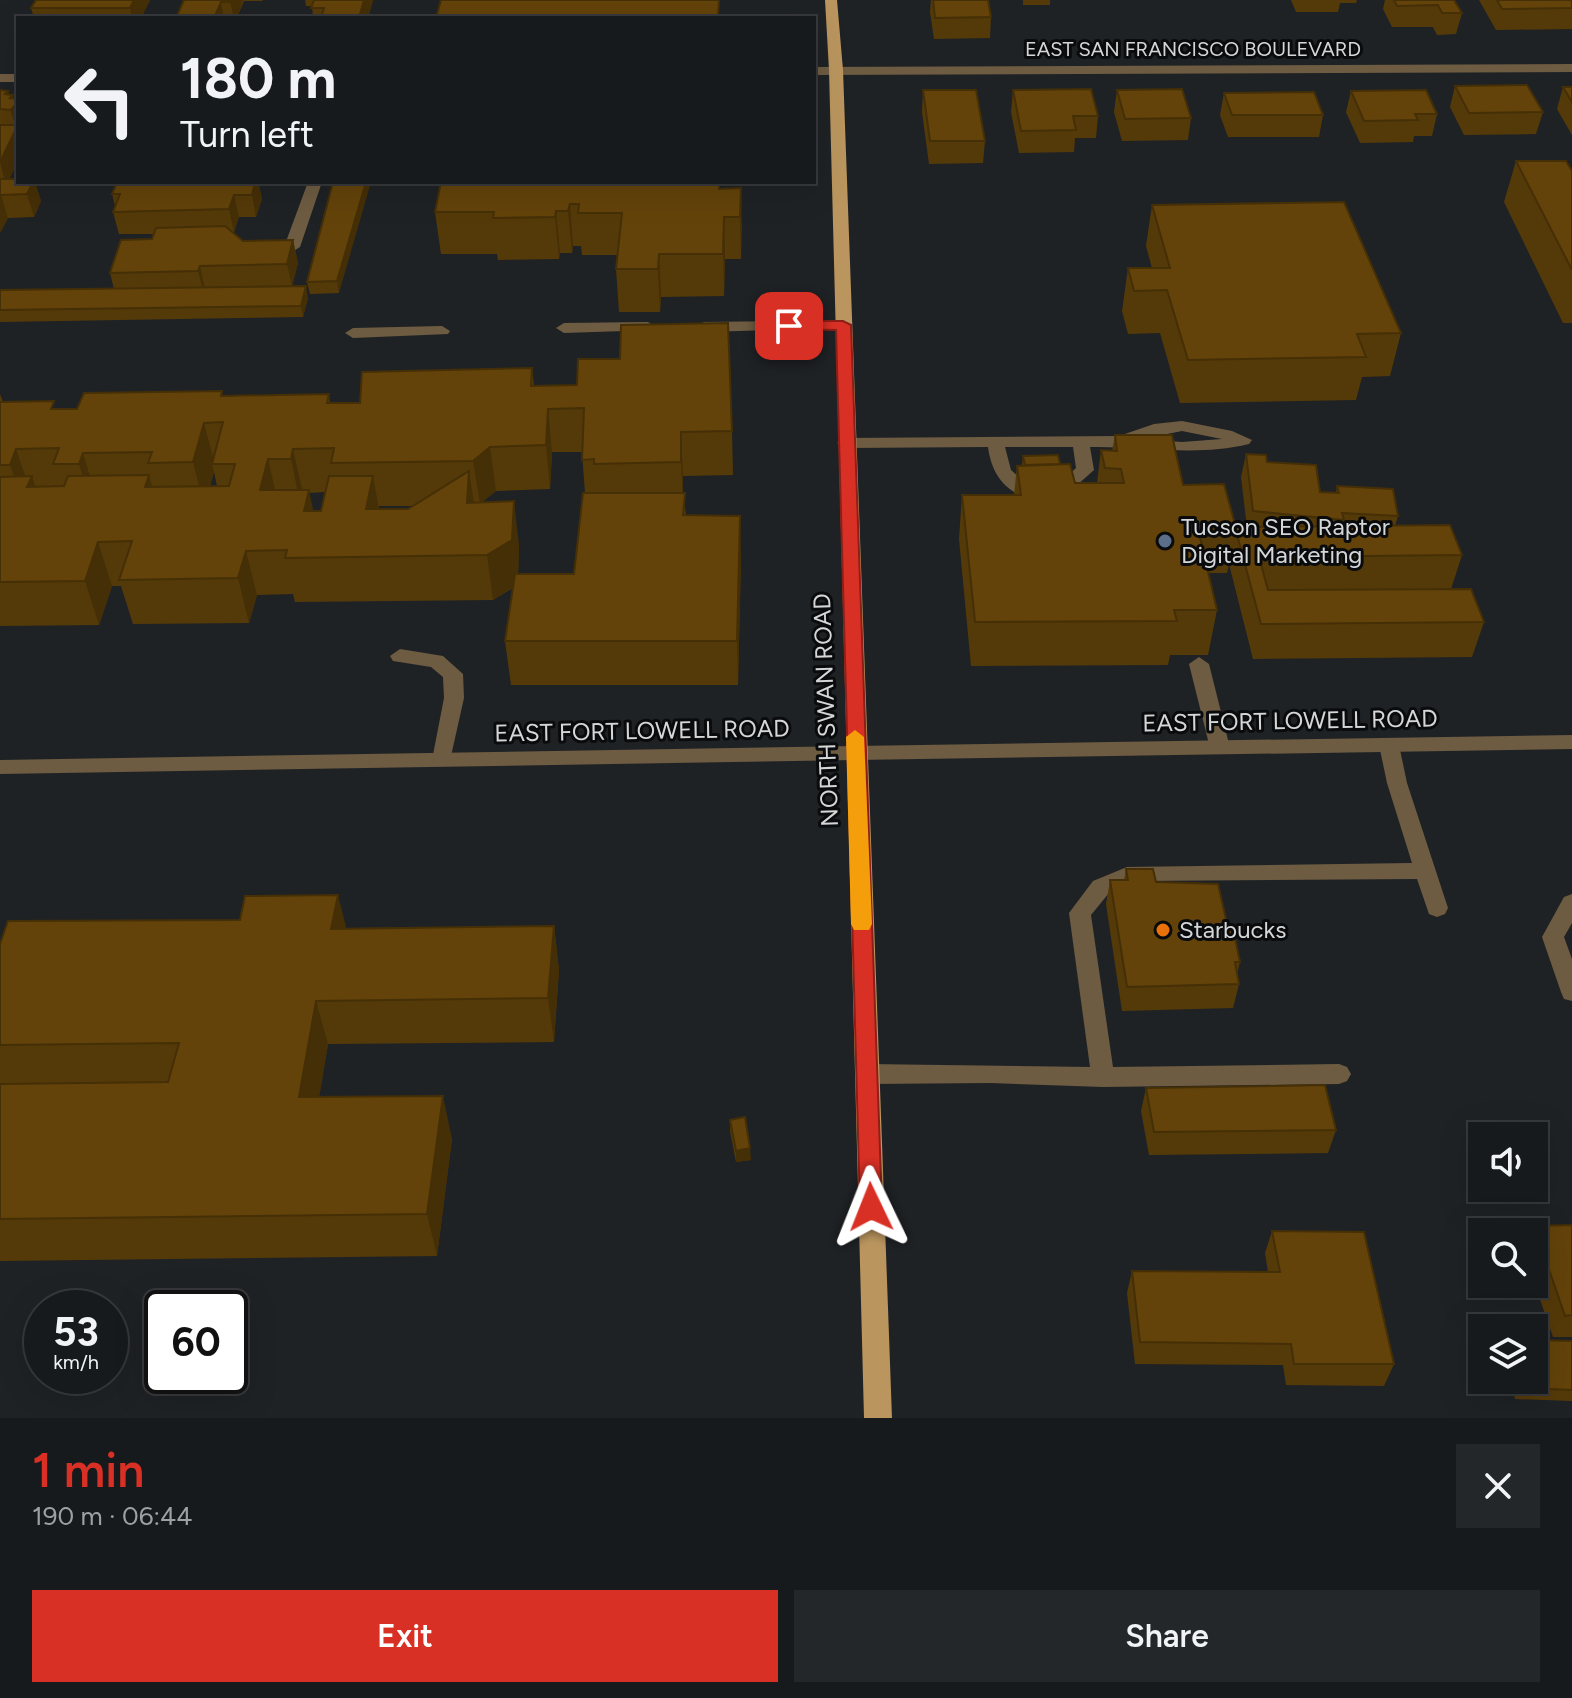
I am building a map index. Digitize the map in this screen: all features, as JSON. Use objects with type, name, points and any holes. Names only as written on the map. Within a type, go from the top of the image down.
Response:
[{"type":"main road","name":"NORTH SWAN ROAD","points":[[831,0],[836,70],[878,1418]]},
{"type":"street","name":"EAST SAN FRANCISCO BOULEVARD","points":[[816,71],[1572,68]]},
{"type":"street","points":[[292,247],[314,184]]},
{"type":"street","points":[[564,328],[843,325]]},
{"type":"street","points":[[353,333],[442,331]]},
{"type":"street","points":[[846,443],[1122,441],[1157,447],[1220,446],[1243,440],[1202,427],[1150,427],[1122,441]]},
{"type":"street","points":[[1061,490],[1085,470],[1081,441]]},
{"type":"street","points":[[996,442],[1004,476],[1026,491]]},
{"type":"street","points":[[400,656],[436,661],[453,674],[454,698],[442,760]]},
{"type":"street","points":[[1199,664],[1220,748]]},
{"type":"street","name":"EAST FORT LOWELL ROAD","points":[[0,767],[1572,742]]},
{"type":"street","points":[[1389,745],[1397,783],[1437,908]]},
{"type":"street","points":[[1103,1077],[1080,913],[1101,887],[1135,873],[1425,871]]},
{"type":"street","points":[[1571,903],[1553,937],[1572,992]]},
{"type":"street","points":[[867,1074],[1103,1077],[1339,1074]]},
{"type":"building","points":[[36,0],[134,0],[130,8],[31,8]]},
{"type":"building","points":[[184,0],[231,0],[221,2],[215,16],[177,16]]},
{"type":"building","points":[[314,0],[364,0],[360,16],[322,16],[324,8],[311,8]]},
{"type":"building","points":[[441,0],[719,0],[718,16],[437,16]]},
{"type":"building","points":[[933,0],[988,0],[991,17],[935,18]]},
{"type":"building","points":[[1394,0],[1454,0],[1462,13],[1442,13],[1438,5],[1397,6]]},
{"type":"building","points":[[1497,0],[1572,0],[1572,8],[1502,9]]},
{"type":"building","points":[[1527,85],[1543,112],[1469,113],[1455,86]]},
{"type":"building","points":[[1563,87],[1572,87],[1572,102]]},
{"type":"building","points":[[1091,89],[1098,116],[1073,116],[1076,130],[1021,131],[1013,90]]},
{"type":"building","points":[[1182,89],[1191,118],[1125,119],[1117,90]]},
{"type":"building","points":[[0,90],[8,91],[5,94],[13,95],[10,98],[16,99],[16,104],[11,110],[0,109]]},
{"type":"building","points":[[923,90],[976,90],[985,141],[930,141]]},
{"type":"building","points":[[1426,90],[1437,114],[1415,114],[1418,120],[1364,121],[1351,91]]},
{"type":"building","points":[[1314,92],[1323,115],[1232,115],[1224,93]]},
{"type":"building","points":[[0,125],[16,125],[16,129],[0,162]]},
{"type":"building","points":[[1516,161],[1566,161],[1572,171],[1572,270]]},
{"type":"building","points":[[0,179],[16,179],[16,184],[32,184],[27,194],[0,196]]},
{"type":"building","points":[[116,184],[255,184],[252,195],[234,195],[229,209],[113,212],[120,194],[112,194]]},
{"type":"building","points":[[332,184],[365,184],[337,281],[307,282]]},
{"type":"building","points":[[441,184],[719,184],[719,189],[741,188],[740,217],[724,217],[723,254],[659,254],[658,269],[616,269],[622,213],[578,213],[579,204],[570,204],[568,211],[556,211],[555,217],[493,218],[494,212],[435,212]]},
{"type":"building","points":[[1344,202],[1401,333],[1357,334],[1366,357],[1188,360],[1167,290],[1134,291],[1128,268],[1170,268],[1152,205]]},
{"type":"building","points":[[225,226],[243,241],[293,240],[287,264],[200,266],[198,271],[110,273],[121,240],[152,239],[156,228]]},
{"type":"building","points":[[306,286],[301,306],[0,310],[0,290]]},
{"type":"building","points":[[728,323],[732,431],[681,432],[681,462],[594,464],[594,459],[582,460],[584,408],[548,409],[546,445],[490,447],[473,461],[331,463],[334,448],[293,449],[291,459],[268,459],[260,490],[309,490],[304,511],[321,511],[329,476],[373,476],[366,509],[408,509],[469,471],[467,503],[514,501],[512,540],[487,555],[285,558],[287,550],[246,551],[238,578],[119,580],[132,541],[98,542],[85,581],[0,582],[0,477],[32,476],[27,487],[64,486],[68,476],[149,475],[145,487],[229,486],[235,464],[212,464],[223,422],[204,423],[193,462],[148,463],[152,452],[83,453],[79,464],[53,464],[59,448],[16,449],[10,465],[0,465],[0,402],[54,401],[51,409],[77,409],[84,393],[222,391],[221,396],[329,394],[327,403],[360,403],[362,372],[532,368],[531,386],[577,385],[578,359],[620,359],[621,325]]},
{"type":"building","points":[[1115,435],[1172,435],[1183,485],[1224,484],[1236,528],[1198,529],[1217,610],[1174,610],[1177,621],[975,622],[962,495],[1021,495],[1017,466],[1070,464],[1075,483],[1124,483],[1121,469],[1105,468],[1101,450],[1117,451]]},
{"type":"building","points":[[1246,454],[1266,455],[1267,462],[1316,465],[1320,492],[1339,493],[1337,486],[1393,489],[1398,516],[1342,513],[1344,520],[1253,511]]},
{"type":"building","points":[[1058,455],[1060,464],[1025,465],[1023,456]]},
{"type":"building","points":[[583,493],[685,493],[683,515],[740,516],[737,641],[505,641],[515,574],[574,574]]},
{"type":"building","points":[[1450,525],[1462,555],[1259,557],[1268,590],[1471,589],[1484,622],[1261,624],[1235,527]]},
{"type":"building","name":"Starbucks","points":[[1126,869],[1153,869],[1156,882],[1218,884],[1228,928],[1233,928],[1240,962],[1235,962],[1239,984],[1127,987],[1110,880],[1128,880]]},
{"type":"building","points":[[338,895],[331,929],[554,926],[548,998],[316,1001],[299,1097],[443,1096],[427,1214],[0,1219],[0,1084],[168,1082],[179,1043],[0,1045],[0,944],[8,921],[240,920],[245,896]]},
{"type":"building","points":[[1325,1085],[1336,1130],[1154,1132],[1146,1088]]},
{"type":"building","points":[[745,1117],[750,1148],[736,1151],[730,1120]]},
{"type":"building","points":[[1572,1225],[1572,1315],[1565,1316],[1548,1267],[1548,1226]]},
{"type":"building","points":[[1272,1231],[1364,1232],[1394,1364],[1294,1364],[1291,1344],[1140,1342],[1132,1271],[1280,1272]]},
{"type":"building","points":[[1548,1340],[1572,1341],[1572,1390],[1548,1389]]},
{"type":"slow traffic","points":[[855,737],[861,924]]},
{"type":"place","name":"Tucson SEO Raptor Digital Marketing","points":[[1165,541]]},
{"type":"place","name":"Starbucks","points":[[1163,930]]},
{"type":"route","points":[[789,326],[843,325],[871,1207]]}]
